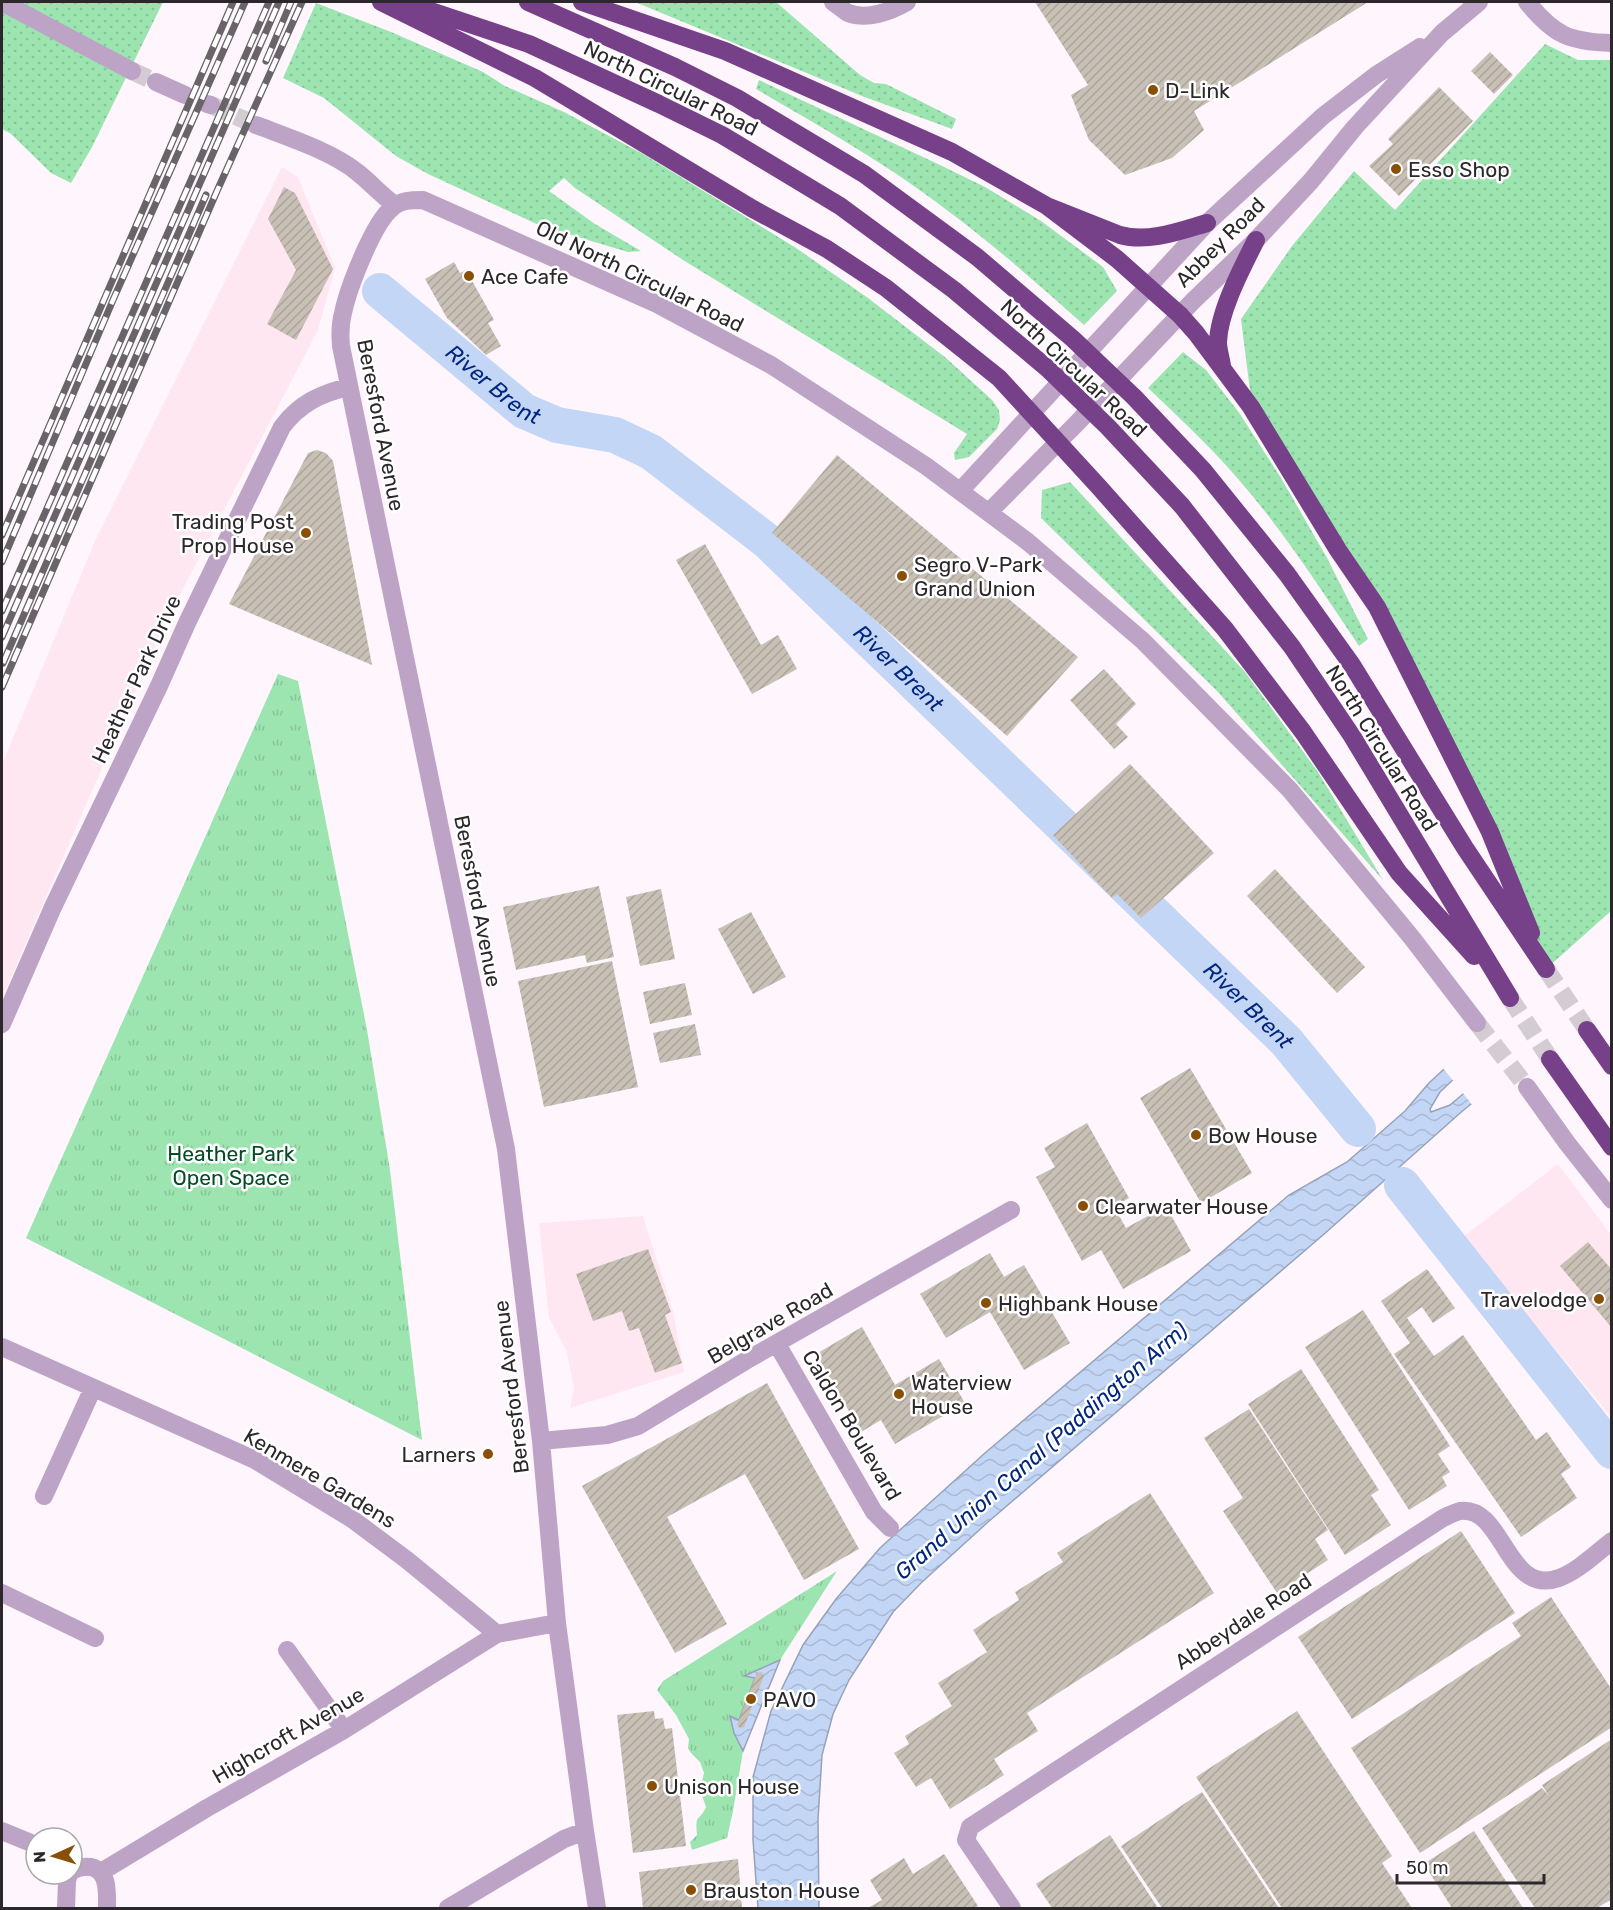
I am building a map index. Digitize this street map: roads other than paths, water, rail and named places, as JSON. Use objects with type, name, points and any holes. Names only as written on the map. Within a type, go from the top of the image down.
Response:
[{"type":"highway","points":[[381,2],[535,78],[753,209],[827,249],[886,288],[999,378],[1058,442]]},
{"type":"highway","name":"North Circular Road","points":[[404,2],[529,44],[722,135],[840,206],[878,233],[954,290],[1047,368],[1108,427],[1182,506],[1292,647],[1352,736],[1506,993],[1399,873],[1303,732],[1225,629],[1058,442]]},
{"type":"highway","name":"North Circular Road","points":[[528,2],[675,67],[737,98],[864,174],[977,257],[1073,339],[1203,470],[1287,574],[1352,665],[1465,848],[1546,969],[1490,832],[1377,607],[1338,550],[1251,407],[1223,370]]},
{"type":"highway","points":[[582,2],[725,51],[809,87],[951,152],[1047,206],[1117,259],[1180,315],[1223,370]]},
{"type":"highway","points":[[1047,206],[1129,237],[1147,237],[1208,224]]},
{"type":"highway","points":[[1223,370],[1218,341],[1224,313],[1256,240]]},
{"type":"highway","points":[[1587,1030],[1611,1066]]},
{"type":"highway","points":[[1550,1059],[1611,1147]]},
{"type":"street","points":[[2,2],[132,71]]},
{"type":"street","points":[[832,2],[847,12],[863,16],[893,10],[907,2]]},
{"type":"street","name":"Abbey Road","points":[[988,512],[1256,240],[1311,181],[1355,127],[1442,33],[1479,2]]},
{"type":"street","points":[[1527,2],[1540,18],[1559,33],[1583,42],[1611,43]]},
{"type":"street","name":"Abbey Road","points":[[961,490],[1208,224],[1323,116],[1376,75],[1442,33]]},
{"type":"street","points":[[156,82],[185,94]]},
{"type":"street","points":[[256,125],[299,141],[341,162],[356,171],[395,205]]},
{"type":"street","name":"Old North Circular Road","points":[[395,205],[410,200],[423,200],[657,304],[771,365],[961,490],[1062,570],[1143,641],[1290,790],[1412,938],[1478,1023]]},
{"type":"street","name":"Beresford Avenue","points":[[395,205],[380,220],[371,235],[342,315],[341,346],[506,1149],[541,1442],[557,1623],[597,1908]]},
{"type":"street","name":"Heather Park Drive","points":[[2,1024],[53,907],[159,686],[186,623],[282,427],[305,403],[349,387]]},
{"type":"street","points":[[1527,1087],[1611,1200]]},
{"type":"street","name":"Belgrave Road","points":[[541,1442],[607,1435],[638,1426],[1011,1210]]},
{"type":"street","name":"Caldon Boulevard","points":[[777,1344],[874,1512],[890,1528]]},
{"type":"street","name":"Kenmere Gardens","points":[[2,1347],[255,1460],[352,1519],[407,1560],[497,1634]]},
{"type":"street","points":[[44,1496],[93,1388]]},
{"type":"street","name":"Abbeydale Road","points":[[1012,1908],[966,1840],[970,1827],[1443,1518],[1461,1511],[1473,1512],[1484,1519],[1520,1569],[1531,1577],[1543,1581],[1557,1579],[1572,1572],[1611,1541]]},
{"type":"street","points":[[2,1593],[95,1638]]},
{"type":"street","points":[[497,1634],[557,1623]]},
{"type":"street","name":"Highcroft Avenue","points":[[101,1872],[344,1730],[497,1634]]},
{"type":"street","points":[[287,1650],[344,1730]]},
{"type":"street","points":[[2,1831],[24,1840]]},
{"type":"street","points":[[448,1908],[564,1839],[585,1832]]},
{"type":"street","points":[[84,1867],[101,1872],[106,1886],[107,1908]]},
{"type":"street","points":[[66,1908],[67,1886]]},
{"type":"water","name":"Grand Union Canal (Paddington Arm)","points":[[1609,932],[1440,1092],[1430,1109],[1431,1112],[1450,1105],[1611,970],[1611,987],[1459,1114],[1323,1235],[988,1522],[893,1612],[849,1680],[833,1714],[822,1755],[818,1819],[819,1908],[758,1908],[753,1840],[753,1777],[771,1711],[803,1645],[836,1599],[880,1548],[985,1453],[1289,1195],[1347,1162],[1405,1111],[1444,1069]]},
{"type":"water","points":[[780,1660],[743,1751],[734,1733],[730,1716],[739,1720],[755,1678],[744,1676]]},
{"type":"waterway","name":"River Brent","points":[[380,291],[524,411],[557,425],[615,435],[651,452],[767,541],[1286,1041],[1358,1129]]},
{"type":"waterway","name":"River Brent","points":[[1402,1185],[1612,1451]]},
{"type":"tunnel","points":[[132,71],[156,82]]},
{"type":"tunnel","points":[[211,105],[256,125]]},
{"type":"tunnel","points":[[1546,969],[1587,1030]]},
{"type":"tunnel","points":[[1510,998],[1550,1059]]},
{"type":"tunnel","points":[[1477,1023],[1527,1087]]},
{"type":"railway","points":[[2,535],[233,2]]},
{"type":"railway","points":[[2,562],[113,300],[245,2]]},
{"type":"railway","points":[[2,611],[269,2]]},
{"type":"railway","points":[[2,637],[279,2]]},
{"type":"railway","points":[[266,61],[291,2]]},
{"type":"railway","points":[[2,687],[217,191],[302,2]]},
{"type":"railway","points":[[3,663],[206,195]]},
{"type":"place","name":"D-Link","points":[[1153,90]]},
{"type":"place","name":"Esso Shop","points":[[1396,169]]},
{"type":"place","name":"Ace Cafe","points":[[469,276]]},
{"type":"place","name":"Trading Post Prop House","points":[[306,533]]},
{"type":"place","name":"Segro V-Park Grand Union","points":[[902,576]]},
{"type":"place","name":"Bow House","points":[[1196,1135]]},
{"type":"place","name":"Clearwater House","points":[[1083,1206]]},
{"type":"place","name":"Travelodge","points":[[1599,1299]]},
{"type":"place","name":"Highbank House","points":[[986,1303]]},
{"type":"place","name":"Waterview House","points":[[899,1394]]},
{"type":"place","name":"Larners","points":[[488,1454]]},
{"type":"place","name":"PAVO","points":[[751,1699]]},
{"type":"place","name":"Unison House","points":[[652,1786]]},
{"type":"place","name":"Brauston House","points":[[691,1890]]},
{"type":"park label","name":"Heather Park Open Space","points":[[231,1165]]}]
